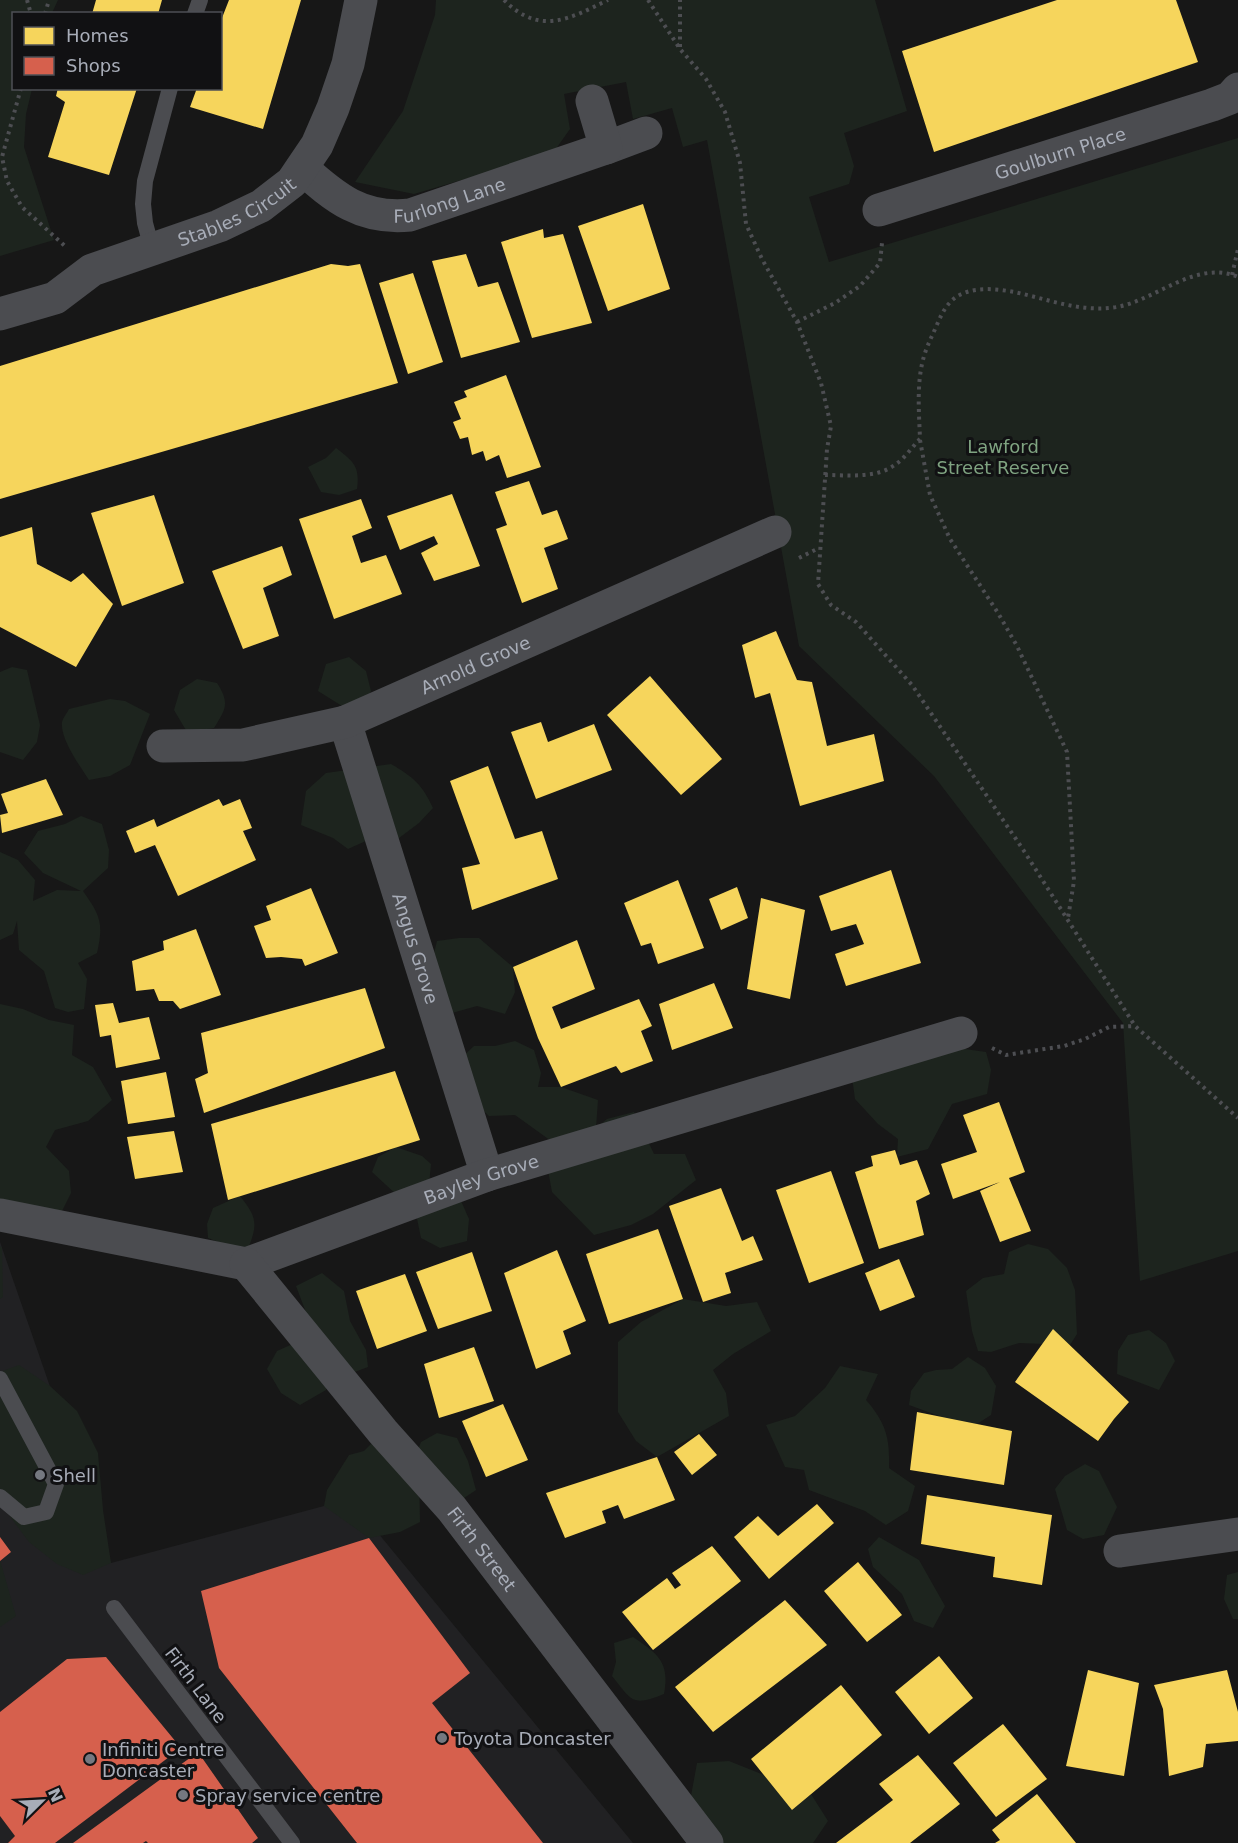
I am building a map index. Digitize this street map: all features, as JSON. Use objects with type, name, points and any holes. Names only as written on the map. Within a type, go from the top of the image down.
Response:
[{"type":"street","name":"Stables Circuit","points":[[0,314],[55,298],[92,270],[219,226],[261,206],[292,182],[317,145],[333,108],[348,64],[361,0]]},
{"type":"street","name":"Goulburn Place","points":[[879,210],[1212,105],[1230,98],[1238,89]]},
{"type":"street","points":[[592,101],[606,148]]},
{"type":"street","name":"Furlong Lane","points":[[302,168],[332,195],[359,210],[393,217],[429,210],[646,133]]},
{"type":"street","name":"Arnold Grove","points":[[163,746],[243,745],[345,722],[775,532]]},
{"type":"street","name":"Angus Grove","points":[[345,722],[487,1175]]},
{"type":"street","name":"Bayley Grove","points":[[246,1264],[487,1175],[960,1033]]},
{"type":"street","points":[[0,1215],[246,1264]]},
{"type":"street","name":"Firth Street","points":[[246,1264],[383,1432],[452,1509],[707,1843]]},
{"type":"street","points":[[1120,1551],[1238,1534]]},
{"type":"lane","points":[[152,249],[143,204],[145,181],[169,90]]},
{"type":"lane","points":[[0,1378],[56,1484],[46,1512],[24,1517],[0,1497]]},
{"type":"lane","name":"Firth Lane","points":[[114,1608],[292,1843]]},
{"type":"path","points":[[504,0],[513,9],[532,20],[548,21],[574,17],[608,0]]},
{"type":"path","points":[[648,0],[680,49],[706,79],[725,112],[740,163],[746,224],[796,322],[821,383],[831,426],[825,476],[818,584],[831,605],[856,622],[912,685],[1068,918],[1136,1026],[1238,1118]]},
{"type":"path","points":[[680,0],[680,49]]},
{"type":"path","points":[[20,90],[2,157],[7,181],[22,207],[92,270]]},
{"type":"path","points":[[796,322],[835,303],[860,286],[880,263],[882,250],[879,210]]},
{"type":"path","points":[[1232,274],[1238,249]]},
{"type":"path","points":[[1068,918],[1074,881],[1067,752],[1017,646],[950,538],[930,495],[920,439],[919,396],[924,354],[944,308],[963,293],[988,289],[1085,309],[1107,309],[1127,305],[1182,281],[1208,273],[1232,274],[1238,278]]},
{"type":"path","points":[[825,476],[884,472],[897,464],[920,439]]},
{"type":"path","points":[[960,1033],[1006,1055],[1064,1046],[1109,1027],[1136,1026]]},
{"type":"shaded area","points":[[0,1242],[111,1563],[350,1499],[633,1843],[0,1843]]},
{"type":"green space","points":[[0,0],[58,0],[52,12],[12,12],[12,90],[32,90],[26,114],[24,147],[54,240],[0,256]]},
{"type":"green space","name":"Lawford Street Reserve","points":[[436,0],[875,0],[907,111],[844,133],[854,166],[849,184],[809,197],[829,262],[1238,138],[1238,1251],[1140,1281],[1123,1023],[934,776],[799,646],[707,140],[683,147],[672,108],[633,119],[626,82],[564,94],[570,129],[553,153],[414,194],[355,182],[403,111],[435,15]]},
{"type":"green space","points":[[336,448],[351,461],[358,475],[357,489],[339,495],[321,492],[308,467],[326,458]]},
{"type":"green space","points":[[349,657],[366,671],[371,691],[358,716],[318,691],[326,664]]},
{"type":"green space","points":[[12,667],[27,670],[40,725],[37,742],[23,760],[0,752],[0,672]]},
{"type":"green space","points":[[197,679],[217,683],[224,696],[225,706],[214,728],[187,732],[174,710],[180,690]]},
{"type":"green space","points":[[110,699],[125,701],[150,714],[130,765],[110,776],[89,780],[67,744],[62,722],[69,709]]},
{"type":"green space","points":[[391,764],[416,782],[433,808],[419,823],[395,841],[368,840],[348,849],[333,838],[301,825],[306,791],[326,773]]},
{"type":"green space","points":[[81,816],[102,824],[109,850],[108,868],[83,891],[97,913],[100,927],[99,943],[97,953],[78,963],[87,979],[84,1009],[68,1012],[55,1008],[44,971],[19,950],[17,921],[13,934],[0,940],[0,852],[18,860],[35,880],[33,901],[57,890],[81,891],[43,873],[24,853],[38,831],[65,824]]},
{"type":"green space","points":[[479,938],[513,967],[515,992],[505,1014],[477,1006],[452,1013],[430,969],[437,941]]},
{"type":"green space","points":[[0,1004],[23,1009],[49,1020],[74,1025],[72,1055],[93,1067],[112,1100],[88,1121],[55,1130],[46,1147],[69,1171],[71,1193],[59,1217],[0,1202]]},
{"type":"green space","points":[[515,1041],[534,1050],[541,1073],[538,1087],[561,1087],[598,1100],[596,1128],[607,1119],[634,1112],[654,1154],[685,1154],[696,1180],[653,1214],[631,1225],[594,1235],[552,1192],[547,1165],[565,1151],[515,1115],[489,1116],[459,1087],[460,1059],[474,1046],[495,1046]]},
{"type":"green space","points":[[958,1048],[986,1052],[991,1070],[987,1094],[952,1104],[928,1149],[897,1157],[898,1139],[878,1124],[855,1099],[852,1077]]},
{"type":"green space","points":[[396,1147],[422,1156],[431,1164],[429,1185],[399,1197],[372,1172],[378,1157]]},
{"type":"green space","points":[[458,1194],[469,1219],[467,1241],[440,1248],[421,1238],[415,1209]]},
{"type":"green space","points":[[240,1196],[253,1215],[254,1227],[248,1249],[238,1250],[208,1238],[207,1224],[213,1208]]},
{"type":"green space","points":[[1028,1244],[1048,1249],[1067,1268],[1075,1290],[1077,1334],[1070,1345],[1019,1343],[991,1352],[978,1351],[972,1331],[966,1291],[983,1278],[1004,1274],[1009,1252]]},
{"type":"green space","points":[[0,1246],[2,1248],[3,1297],[0,1299]]},
{"type":"green space","points":[[322,1273],[344,1291],[350,1321],[366,1350],[368,1367],[344,1376],[310,1323],[296,1286]]},
{"type":"green space","points":[[683,1299],[726,1306],[757,1302],[771,1331],[733,1354],[713,1370],[726,1393],[729,1416],[657,1457],[636,1441],[618,1412],[618,1342],[641,1322]]},
{"type":"green space","points":[[1149,1330],[1166,1343],[1175,1361],[1159,1390],[1117,1374],[1118,1351],[1128,1335]]},
{"type":"green space","points":[[306,1338],[327,1362],[326,1390],[300,1405],[281,1393],[267,1369],[277,1351]]},
{"type":"green space","points":[[968,1357],[985,1368],[996,1386],[991,1415],[977,1424],[942,1417],[909,1405],[911,1391],[924,1373],[952,1369]]},
{"type":"green space","name":"Shell","points":[[19,1365],[50,1386],[77,1411],[98,1453],[111,1563],[83,1575],[57,1564],[29,1542],[0,1503],[0,1372]]},
{"type":"green space","points":[[840,1366],[878,1374],[866,1400],[878,1416],[885,1431],[889,1448],[889,1468],[915,1486],[908,1511],[886,1525],[865,1511],[809,1490],[804,1470],[785,1467],[766,1425],[795,1416],[825,1388]]},
{"type":"green space","points":[[383,1432],[419,1472],[420,1522],[400,1532],[369,1538],[324,1506],[327,1490],[349,1455],[364,1451]]},
{"type":"green space","points":[[437,1433],[457,1438],[468,1461],[476,1490],[455,1504],[414,1459],[421,1442]]},
{"type":"green space","points":[[1085,1464],[1099,1471],[1117,1507],[1104,1535],[1083,1539],[1067,1530],[1055,1489],[1065,1476]]},
{"type":"green space","points":[[879,1537],[919,1560],[945,1606],[933,1628],[914,1621],[902,1594],[873,1567],[868,1549]]},
{"type":"green space","points":[[0,1560],[16,1616],[0,1627]]},
{"type":"green space","points":[[1238,1572],[1238,1619],[1233,1619],[1224,1599],[1227,1575]]},
{"type":"green space","points":[[633,1637],[660,1660],[665,1674],[664,1694],[639,1701],[629,1696],[612,1676],[616,1662],[614,1643]]},
{"type":"green space","points":[[729,1761],[764,1775],[792,1810],[811,1794],[828,1821],[813,1843],[718,1843],[691,1796],[697,1763]]},
{"type":"building: Homes","points":[[96,0],[162,0],[159,12],[93,12]]},
{"type":"building: Homes","points":[[229,0],[301,0],[263,129],[190,107],[196,90],[222,90],[222,18]]},
{"type":"building: Homes","points":[[1057,0],[1176,0],[1198,62],[934,152],[902,51]]},
{"type":"building: Homes","points":[[58,90],[136,90],[109,175],[48,157],[65,102],[56,96]]},
{"type":"building: Homes","points":[[643,204],[670,289],[608,311],[578,226]]},
{"type":"building: Homes","points":[[543,229],[544,238],[563,234],[592,323],[532,338],[501,242]]},
{"type":"building: Homes","points":[[466,254],[478,287],[498,282],[520,342],[461,358],[432,261]]},
{"type":"building: Homes","points":[[331,264],[348,266],[360,264],[398,383],[0,499],[0,366]]},
{"type":"building: Homes","points":[[413,273],[443,362],[408,374],[379,283]]},
{"type":"building: Homes","points":[[506,375],[541,467],[507,478],[499,455],[486,461],[483,451],[472,455],[468,437],[460,439],[453,422],[461,419],[454,402],[467,397],[464,391]]},
{"type":"building: Homes","points":[[529,481],[542,515],[557,510],[568,539],[544,548],[558,589],[522,603],[496,529],[507,525],[495,492]]},
{"type":"building: Homes","points":[[452,494],[480,566],[434,581],[421,553],[438,544],[434,536],[400,550],[387,516]]},
{"type":"building: Homes","points":[[154,495],[184,583],[122,606],[91,513]]},
{"type":"building: Homes","points":[[361,499],[372,528],[352,536],[361,563],[386,555],[402,594],[334,619],[299,519]]},
{"type":"building: Homes","points":[[32,527],[37,564],[71,582],[83,573],[113,604],[76,667],[0,627],[0,537]]},
{"type":"building: Homes","points":[[282,546],[292,575],[263,588],[279,636],[243,649],[212,571]]},
{"type":"building: Homes","points":[[776,631],[797,680],[812,682],[827,746],[874,734],[884,781],[800,806],[770,693],[755,698],[742,645]]},
{"type":"building: Homes","points":[[650,676],[722,759],[681,795],[607,715]]},
{"type":"building: Homes","points":[[541,722],[548,742],[594,724],[612,770],[536,799],[511,732]]},
{"type":"building: Homes","points":[[488,766],[515,839],[542,831],[558,879],[472,910],[462,868],[480,864],[450,781]]},
{"type":"building: Homes","points":[[46,779],[63,815],[2,833],[0,815],[8,813],[1,794]]},
{"type":"building: Homes","points":[[219,799],[223,806],[240,799],[252,828],[243,831],[256,860],[178,896],[155,845],[135,853],[126,831],[154,819],[157,827]]},
{"type":"building: Homes","points":[[891,870],[921,963],[846,986],[835,954],[864,944],[856,924],[831,931],[819,896]]},
{"type":"building: Homes","points":[[678,880],[704,948],[658,964],[651,943],[641,946],[624,903]]},
{"type":"building: Homes","points":[[737,887],[748,918],[721,930],[709,899]]},
{"type":"building: Homes","points":[[311,888],[338,953],[305,966],[302,959],[266,958],[254,926],[271,920],[266,906]]},
{"type":"building: Homes","points":[[761,898],[805,910],[790,999],[747,989]]},
{"type":"building: Homes","points":[[196,929],[221,995],[180,1009],[173,1001],[159,1001],[154,989],[136,991],[132,961],[164,950],[163,941]]},
{"type":"building: Homes","points":[[577,940],[595,989],[552,1007],[561,1029],[639,999],[652,1026],[641,1031],[653,1061],[621,1073],[616,1066],[561,1087],[538,1038],[513,967]]},
{"type":"building: Homes","points":[[714,983],[733,1028],[672,1050],[659,1004]]},
{"type":"building: Homes","points":[[365,988],[385,1048],[204,1113],[195,1079],[208,1073],[201,1033]]},
{"type":"building: Homes","points":[[113,1003],[119,1023],[149,1017],[160,1059],[116,1068],[111,1035],[100,1037],[95,1005]]},
{"type":"building: Homes","points":[[395,1071],[420,1140],[228,1200],[211,1124]]},
{"type":"building: Homes","points":[[166,1072],[175,1117],[128,1124],[121,1081]]},
{"type":"building: Homes","points":[[999,1102],[1025,1172],[1009,1178],[1031,1231],[1000,1242],[980,1191],[1000,1182],[953,1199],[941,1164],[977,1152],[963,1115]]},
{"type":"building: Homes","points":[[174,1131],[183,1172],[135,1179],[127,1137]]},
{"type":"building: Homes","points":[[895,1150],[900,1165],[917,1160],[930,1194],[916,1201],[924,1235],[879,1249],[855,1172],[873,1166],[871,1156]]},
{"type":"building: Homes","points":[[831,1171],[864,1263],[809,1283],[776,1190]]},
{"type":"building: Homes","points":[[721,1188],[742,1241],[753,1236],[763,1260],[725,1273],[731,1293],[703,1302],[669,1206]]},
{"type":"building: Homes","points":[[658,1229],[683,1299],[609,1324],[586,1254]]},
{"type":"building: Homes","points":[[557,1250],[586,1321],[563,1331],[571,1354],[536,1369],[504,1273]]},
{"type":"building: Homes","points":[[472,1252],[492,1311],[438,1329],[416,1272]]},
{"type":"building: Homes","points":[[899,1259],[915,1297],[880,1311],[865,1273]]},
{"type":"building: Homes","points":[[405,1274],[427,1331],[377,1349],[356,1291]]},
{"type":"building: Homes","points":[[1053,1329],[1129,1402],[1098,1441],[1015,1382]]},
{"type":"building: Homes","points":[[474,1347],[494,1401],[439,1418],[424,1364]]},
{"type":"building: Homes","points":[[503,1404],[528,1460],[486,1477],[462,1421]]},
{"type":"building: Homes","points":[[917,1412],[1012,1431],[1004,1485],[910,1470]]},
{"type":"building: Homes","points":[[699,1434],[717,1455],[692,1475],[674,1452]]},
{"type":"building: Homes","points":[[657,1457],[675,1500],[624,1519],[618,1505],[602,1511],[606,1523],[565,1538],[546,1493]]},
{"type":"building: Homes","points":[[927,1495],[1052,1515],[1042,1585],[993,1577],[995,1557],[921,1544]]},
{"type":"building: Homes","points":[[817,1504],[834,1523],[769,1579],[734,1537],[758,1516],[778,1536]]},
{"type":"building: Homes","points":[[712,1546],[741,1581],[653,1650],[622,1612],[667,1578],[675,1589],[681,1585],[672,1573]]},
{"type":"building: Homes","points":[[858,1562],[902,1615],[867,1642],[824,1591]]},
{"type":"building: Homes","points":[[785,1600],[827,1645],[713,1732],[675,1687]]},
{"type":"building: Homes","points":[[939,1656],[973,1698],[929,1734],[895,1692]]},
{"type":"building: Homes","points":[[1088,1670],[1139,1683],[1124,1776],[1066,1766]]},
{"type":"building: Homes","points":[[1227,1670],[1238,1712],[1238,1741],[1206,1744],[1203,1767],[1169,1776],[1163,1709],[1154,1685]]},
{"type":"building: Homes","points":[[841,1685],[882,1735],[792,1810],[751,1759]]},
{"type":"building: Homes","points":[[1003,1724],[1047,1779],[996,1817],[953,1763]]},
{"type":"building: Homes","points":[[918,1755],[960,1804],[910,1843],[836,1843],[893,1800],[879,1784]]},
{"type":"building: Homes","points":[[1037,1794],[1076,1843],[995,1843],[1000,1840],[992,1830]]},
{"type":"building: Shops","points":[[0,1537],[11,1552],[0,1561]]},
{"type":"building: Shops","points":[[369,1538],[470,1673],[432,1703],[543,1843],[357,1843],[219,1668],[201,1591]]},
{"type":"building: Shops","name":"Infiniti Centre Doncaster","points":[[106,1657],[181,1748],[55,1843],[8,1843],[15,1836],[0,1816],[0,1712],[67,1659]]},
{"type":"building: Shops","name":"Spray service centre","points":[[198,1752],[258,1838],[252,1843],[148,1843],[146,1841],[143,1843],[73,1843]]},
{"type":"place","name":"Shell","points":[[40,1475]]},
{"type":"place","name":"Toyota Doncaster","points":[[442,1738]]},
{"type":"place","name":"Infiniti Centre Doncaster","points":[[90,1759]]},
{"type":"place","name":"Spray service centre","points":[[183,1795]]}]
